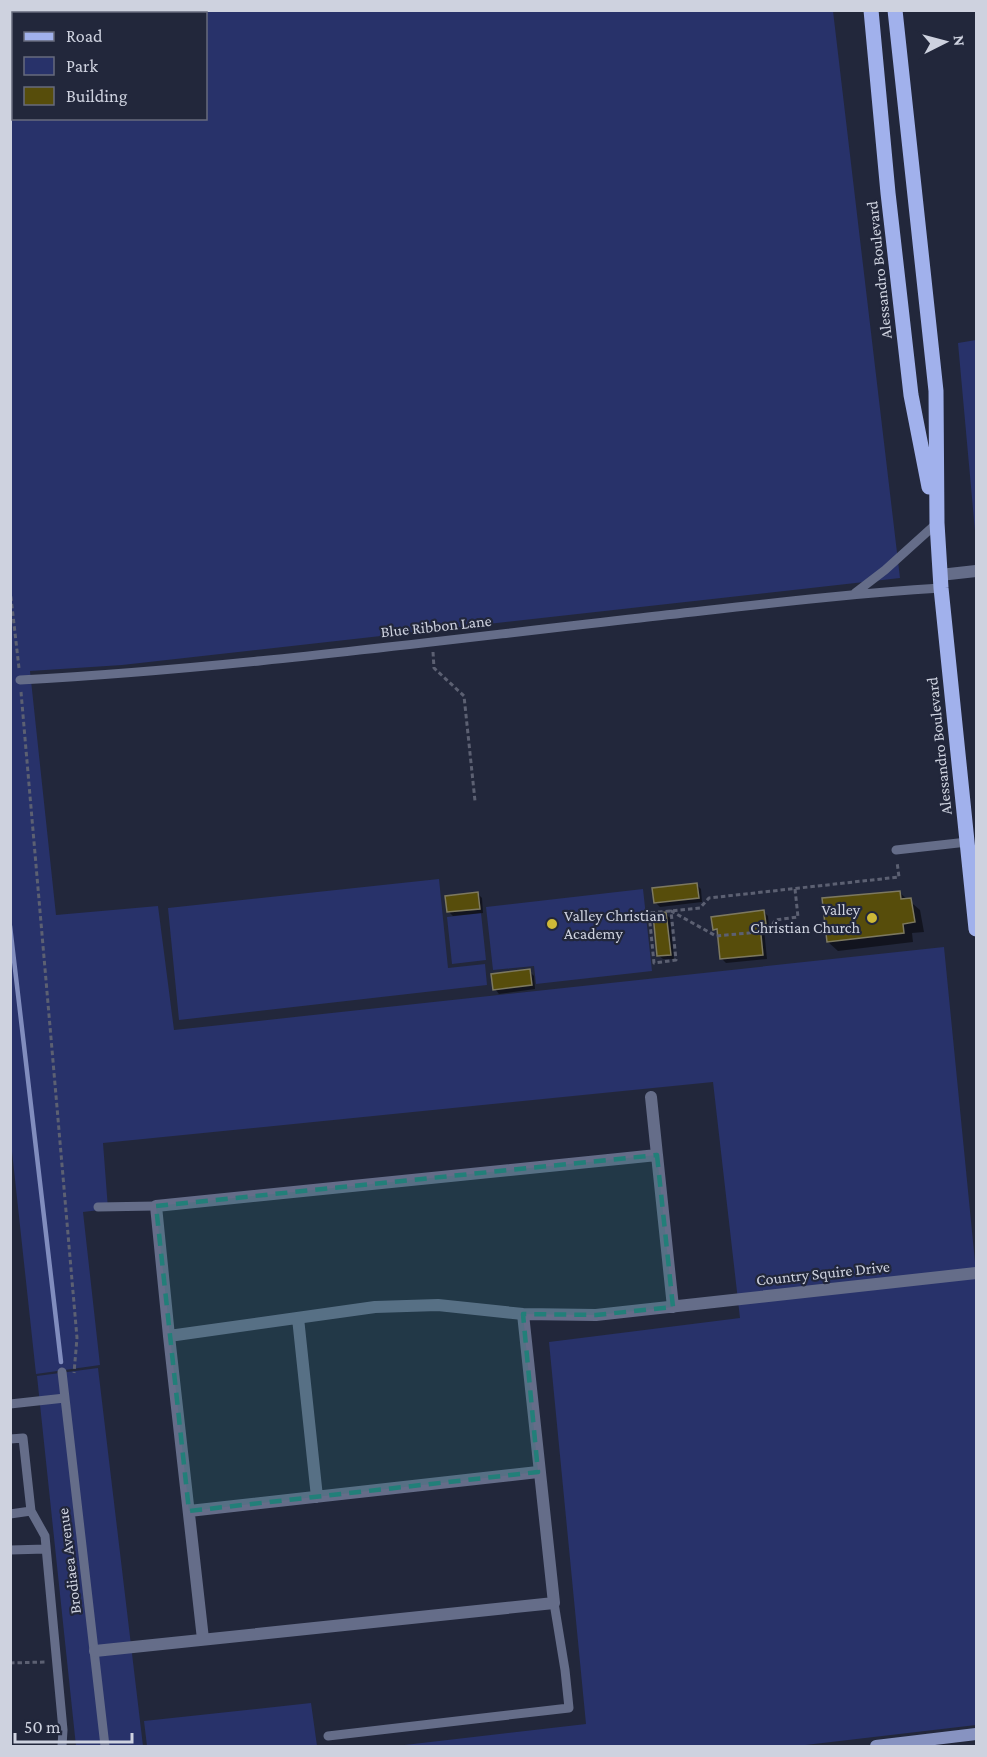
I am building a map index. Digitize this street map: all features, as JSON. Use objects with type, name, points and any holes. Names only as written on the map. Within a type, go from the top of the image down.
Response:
[{"type":"main road","name":"Alessandro Boulevard","points":[[871,10],[888,193],[911,395],[937,523]]},
{"type":"main road","name":"Alessandro Boulevard","points":[[896,10],[936,391],[940,582],[976,929]]},
{"type":"main road","points":[[876,1746],[976,1734]]},
{"type":"street","points":[[940,582],[976,571]]},
{"type":"street","points":[[651,1097],[673,1307]]},
{"type":"street","points":[[203,1639],[156,1206],[657,1155]]},
{"type":"street","name":"Country Squire Drive","points":[[169,1336],[375,1307],[438,1305],[523,1314],[596,1315],[976,1273]]},
{"type":"street","points":[[95,1651],[554,1603],[538,1472],[523,1314]]},
{"type":"street","points":[[298,1318],[317,1497]]},
{"type":"street","points":[[189,1511],[538,1472]]},
{"type":"lane","points":[[855,593],[885,570],[937,523]]},
{"type":"lane","name":"Blue Ribbon Lane","points":[[20,680],[113,675],[433,642],[940,582]]},
{"type":"lane","points":[[896,850],[967,842]]},
{"type":"lane","points":[[98,1207],[156,1206]]},
{"type":"lane","name":"Brodiaea Avenue","points":[[62,1372],[105,1746]]},
{"type":"lane","points":[[10,1404],[65,1398]]},
{"type":"lane","points":[[10,1439],[23,1438],[31,1511],[45,1536],[63,1730],[62,1746]]},
{"type":"lane","points":[[10,1514],[31,1511]]},
{"type":"lane","points":[[10,1550],[46,1549]]},
{"type":"lane","points":[[328,1736],[569,1708],[554,1603]]},
{"type":"path","points":[[10,589],[20,680],[77,1338],[76,1368],[65,1398]]},
{"type":"path","points":[[433,642],[434,668],[464,696],[475,801]]},
{"type":"path","points":[[671,911],[676,960],[654,963],[649,913],[700,908],[710,898],[899,877],[896,850]]},
{"type":"path","points":[[671,911],[716,936],[770,931],[775,920],[798,917],[795,889]]},
{"type":"path","points":[[10,1663],[56,1662]]},
{"type":"highlighted area","points":[[657,1155],[673,1307],[596,1315],[523,1314],[538,1472],[189,1511],[156,1206]]},
{"type":"green space","points":[[10,11],[833,11],[900,578],[122,665],[30,671],[56,915],[158,906],[174,1030],[944,947],[976,1272],[976,1725],[797,1746],[396,1746],[586,1724],[549,1342],[740,1318],[713,1082],[103,1143],[108,1209],[83,1212],[100,1365],[36,1374],[10,1133]]},
{"type":"green space","points":[[976,340],[976,542],[958,343]]},
{"type":"green space","points":[[439,879],[448,968],[485,964],[487,985],[179,1020],[168,908]]},
{"type":"green space","points":[[643,889],[652,971],[536,984],[534,966],[493,970],[486,907]]},
{"type":"green space","points":[[481,913],[486,960],[452,964],[447,917]]},
{"type":"green space","points":[[98,1368],[143,1746],[76,1746],[37,1376]]},
{"type":"green space","points":[[311,1703],[317,1746],[147,1746],[144,1721]]},
{"type":"building","points":[[697,883],[699,898],[654,903],[652,888]]},
{"type":"building","points":[[900,891],[901,899],[911,898],[915,922],[903,924],[904,933],[827,942],[822,898]]},
{"type":"building","points":[[478,892],[480,909],[447,912],[445,896]]},
{"type":"building","points":[[764,910],[766,924],[760,925],[763,955],[720,959],[717,929],[713,930],[711,917]]},
{"type":"building","points":[[666,912],[671,955],[657,956],[653,914]]},
{"type":"building","points":[[530,969],[532,985],[493,990],[491,974]]},
{"type":"waterway","points":[[10,926],[61,1362]]},
{"type":"place","name":"Valley Christian Church","points":[[872,918]]},
{"type":"place","name":"Valley Christian Academy","points":[[552,924]]}]
